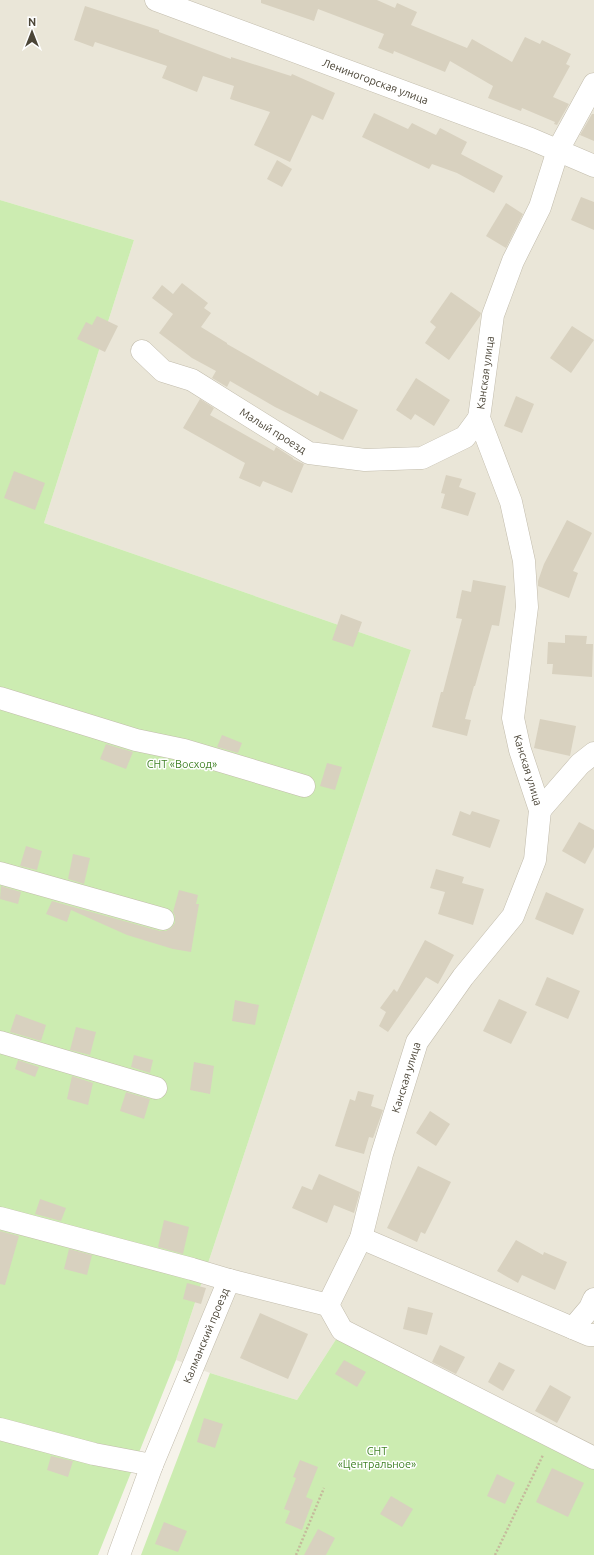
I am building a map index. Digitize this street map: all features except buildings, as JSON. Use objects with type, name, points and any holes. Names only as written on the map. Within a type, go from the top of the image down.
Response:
[{"type":"street","name":"Лениногорская улица","points":[[156,0],[558,150],[594,166]]},
{"type":"street","name":"Канская улица","points":[[361,1238],[382,1154],[416,1042],[463,977],[513,916],[535,860],[540,810],[520,750],[513,718],[527,607],[524,561],[511,502],[479,418],[493,315],[513,261],[540,207],[558,150],[594,84]]},
{"type":"street","name":"Малый проезд","points":[[142,351],[163,371],[192,380],[309,453],[365,460],[422,458],[465,436],[479,418]]},
{"type":"street","points":[[0,698],[136,740],[184,750],[304,786]]},
{"type":"street","points":[[540,810],[580,764],[594,753]]},
{"type":"street","points":[[0,872],[163,919]]},
{"type":"street","points":[[0,1042],[156,1088]]},
{"type":"street","points":[[0,1218],[229,1280]]},
{"type":"street","points":[[594,1335],[589,1335],[361,1238],[328,1305],[342,1330],[594,1458]]},
{"type":"street","name":"Калманский проезд","points":[[119,1555],[152,1465],[229,1280],[328,1305]]},
{"type":"street","points":[[573,1328],[590,1308],[594,1299]]},
{"type":"street","points":[[0,1429],[94,1454],[152,1465]]},
{"type":"path","points":[[495,1555],[552,1436]]},
{"type":"path","points":[[296,1555],[324,1488]]},
{"type":"shaded area","points":[[0,0],[594,0],[594,1458],[342,1330],[297,1400],[210,1373],[176,1360],[411,650],[44,523],[134,240],[0,200]]},
{"type":"green space","name":"СНТ «Восход»","points":[[0,200],[134,240],[44,523],[411,650],[176,1360],[98,1555],[0,1555]]},
{"type":"green space","name":"СНТ «Центральное»","points":[[342,1330],[594,1458],[594,1555],[141,1555],[210,1373],[297,1400]]}]
